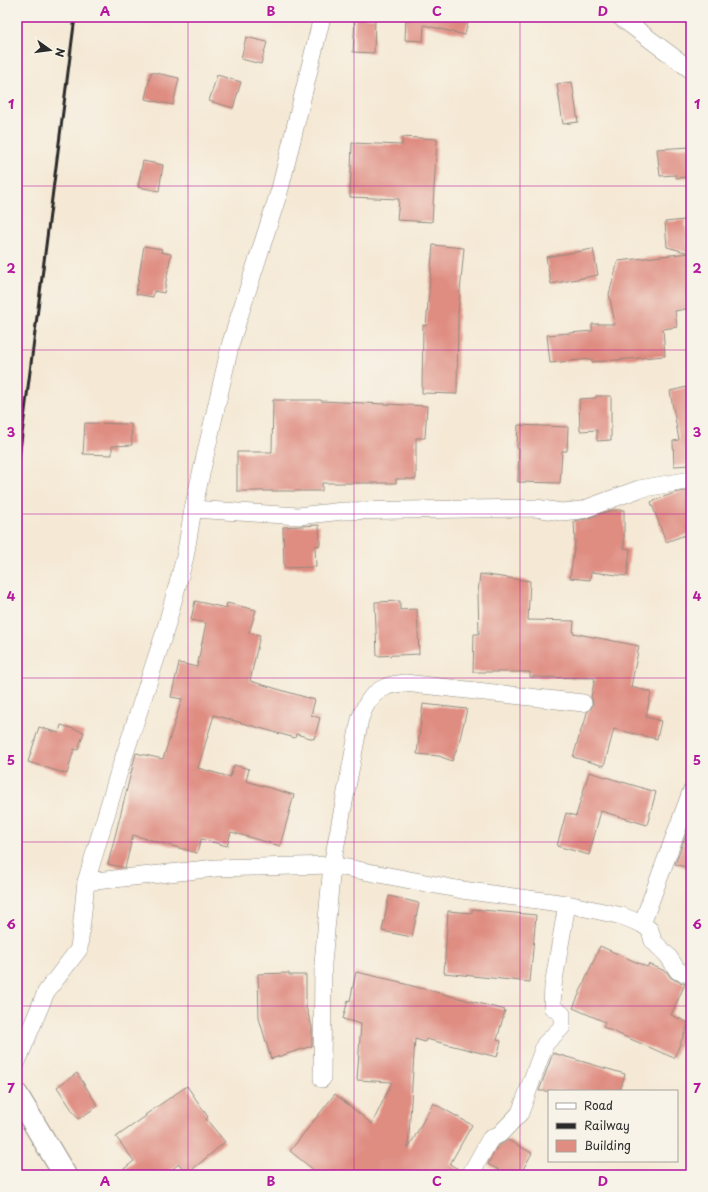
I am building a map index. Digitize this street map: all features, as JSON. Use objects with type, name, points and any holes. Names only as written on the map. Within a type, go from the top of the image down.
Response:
[{"type":"street","points":[[17,1062],[46,992],[79,950],[86,882],[118,775],[165,631],[185,557],[194,509],[231,342],[280,189],[322,17]]},
{"type":"street","points":[[620,17],[691,70]]},
{"type":"street","points":[[194,509],[298,516],[343,511],[528,508],[561,512],[582,510],[639,488],[691,480]]},
{"type":"street","points":[[322,1079],[323,963],[332,865],[360,719],[366,704],[375,694],[386,686],[405,683],[583,703]]},
{"type":"street","points":[[642,924],[687,812],[691,792]]},
{"type":"street","points":[[86,882],[216,868],[332,865],[462,890],[567,904],[622,916],[642,924],[650,930],[653,941],[668,956],[678,971],[691,975]]},
{"type":"street","points":[[470,1175],[490,1139],[500,1134],[520,1114],[545,1044],[562,1027],[562,1014],[552,1007],[553,986],[567,904]]},
{"type":"street","points":[[17,1095],[65,1175]]},
{"type":"building","points":[[355,17],[375,18],[374,53],[353,52]]},
{"type":"building","points":[[406,17],[469,17],[465,35],[424,25],[423,41],[405,40]]},
{"type":"building","points":[[246,37],[267,42],[261,64],[241,59]]},
{"type":"building","points":[[151,72],[179,78],[173,105],[145,99]]},
{"type":"building","points":[[217,75],[241,82],[233,108],[209,101]]},
{"type":"building","points":[[572,82],[578,122],[563,124],[557,84]]},
{"type":"building","points":[[402,137],[437,139],[432,222],[397,220],[399,199],[350,197],[352,143],[402,145]]},
{"type":"building","points":[[691,147],[691,177],[676,178],[676,175],[660,176],[657,149]]},
{"type":"building","points":[[143,161],[163,165],[159,191],[138,187]]},
{"type":"building","points":[[685,220],[689,253],[667,247],[665,222]]},
{"type":"building","points":[[433,245],[464,248],[458,314],[457,394],[422,393],[423,325],[426,326]]},
{"type":"building","points":[[144,246],[162,249],[161,252],[171,254],[164,293],[154,291],[153,297],[136,294]]},
{"type":"building","points":[[593,249],[598,275],[551,284],[546,257]]},
{"type":"building","points":[[689,253],[691,274],[691,308],[675,311],[677,327],[663,329],[665,356],[592,362],[592,359],[550,363],[547,335],[592,331],[592,324],[615,324],[609,294],[618,261]]},
{"type":"building","points":[[691,386],[691,465],[674,466],[673,441],[679,440],[670,391]]},
{"type":"building","points":[[596,396],[611,396],[611,440],[597,441],[597,430],[580,431],[579,399],[596,398]]},
{"type":"building","points":[[273,400],[321,400],[427,406],[425,438],[416,438],[416,479],[396,479],[396,483],[322,483],[322,491],[237,491],[237,452],[272,452]]},
{"type":"building","points":[[85,423],[131,424],[132,445],[112,446],[112,455],[83,454]]},
{"type":"building","points":[[518,425],[568,427],[567,451],[562,451],[560,483],[518,482]]},
{"type":"building","points":[[691,490],[691,533],[666,542],[651,502],[674,493]]},
{"type":"building","points":[[612,510],[624,510],[624,548],[630,549],[627,576],[591,572],[590,580],[570,578],[575,542],[574,521]]},
{"type":"building","points":[[319,525],[320,545],[315,546],[316,567],[284,568],[283,527]]},
{"type":"building","points":[[480,574],[530,581],[528,620],[574,621],[573,633],[639,646],[631,687],[651,692],[646,717],[661,721],[657,739],[614,729],[604,766],[573,757],[587,712],[591,709],[593,704],[591,697],[595,678],[530,677],[530,672],[473,672],[474,634],[479,634],[478,593]]},
{"type":"building","points":[[195,601],[226,608],[227,603],[256,610],[249,633],[260,635],[250,681],[315,700],[311,715],[320,718],[314,739],[296,734],[295,738],[214,715],[198,768],[230,777],[234,765],[249,769],[246,781],[294,795],[280,846],[231,832],[227,846],[201,839],[197,853],[133,835],[125,868],[108,864],[136,753],[163,759],[182,699],[171,697],[179,663],[197,667],[206,623],[191,620]]},
{"type":"building","points":[[400,601],[400,610],[417,609],[419,654],[377,656],[375,602]]},
{"type":"building","points":[[423,704],[467,709],[459,743],[452,761],[439,756],[417,754]]},
{"type":"building","points":[[61,725],[84,732],[78,750],[74,749],[67,774],[28,762],[39,727],[59,733]]},
{"type":"building","points":[[589,772],[656,792],[647,825],[601,811],[589,855],[557,846],[566,813],[576,816]]},
{"type":"building","points":[[687,832],[691,833],[691,869],[675,864]]},
{"type":"building","points":[[389,896],[419,903],[412,937],[382,931]]},
{"type":"building","points":[[472,909],[536,915],[530,982],[444,973],[448,911],[472,913]]},
{"type":"building","points":[[600,946],[647,967],[649,964],[667,972],[670,977],[685,984],[671,1015],[689,1023],[674,1058],[603,1027],[605,1022],[573,1008]]},
{"type":"building","points":[[356,972],[401,982],[505,1010],[497,1040],[501,1041],[497,1057],[426,1039],[425,1042],[415,1039],[408,1149],[433,1103],[472,1125],[450,1164],[461,1171],[460,1175],[320,1175],[290,1151],[335,1094],[372,1124],[392,1082],[357,1080],[361,1024],[343,1019],[348,1000],[350,1001]]},
{"type":"building","points":[[289,973],[289,975],[306,975],[306,1007],[312,1027],[312,1046],[271,1059],[259,1018],[258,974]]},
{"type":"building","points":[[553,1053],[625,1074],[620,1090],[539,1091]]},
{"type":"building","points":[[77,1073],[98,1106],[78,1119],[57,1087]]},
{"type":"building","points":[[187,1086],[208,1117],[206,1119],[225,1142],[187,1174],[179,1164],[165,1175],[116,1175],[134,1161],[116,1137]]},
{"type":"building","points":[[508,1140],[532,1153],[520,1175],[508,1175],[488,1164],[497,1147]]},
{"type":"railway","points":[[17,474],[75,17]]}]
